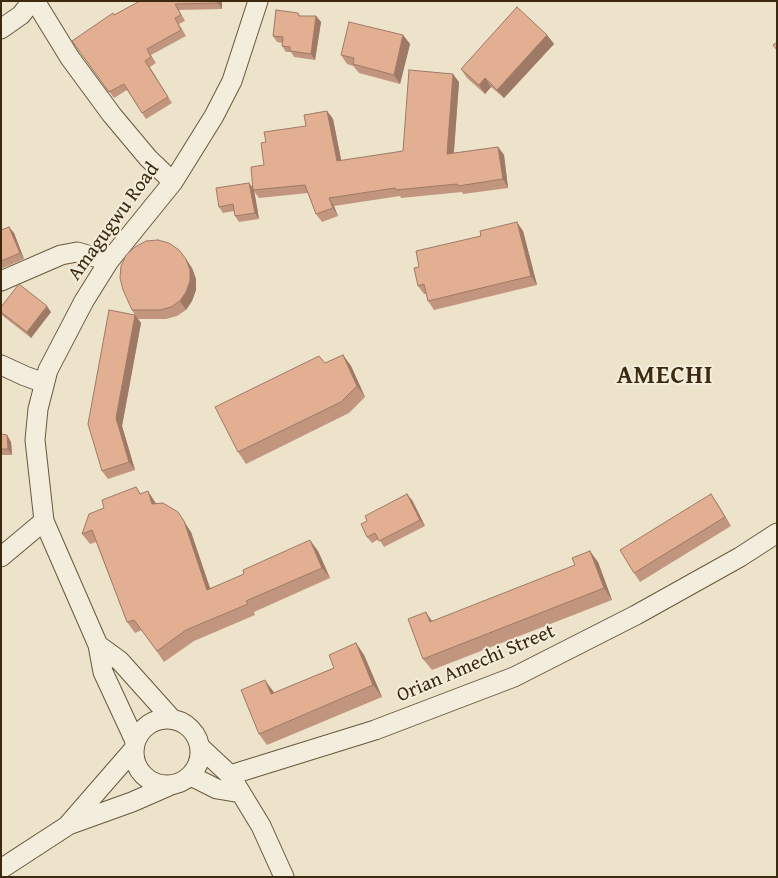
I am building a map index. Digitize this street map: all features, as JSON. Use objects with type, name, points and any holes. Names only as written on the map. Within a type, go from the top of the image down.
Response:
[{"type":"street","points":[[1,29],[21,15],[34,1],[70,58],[112,114],[148,158],[173,182]]},
{"type":"street","name":"Amagugwu Road","points":[[135,745],[103,672],[98,646],[44,521],[35,440],[38,409],[48,370],[66,334],[109,261],[173,182],[214,116],[232,81],[258,1]]},
{"type":"street","points":[[1,281],[61,256],[77,252],[109,261]]},
{"type":"street","points":[[1,364],[25,376],[44,382]]},
{"type":"street","points":[[1,557],[44,521]]},
{"type":"street","name":"Orian Amechi Street","points":[[230,775],[375,730],[514,677],[636,615],[740,557],[777,533]]},
{"type":"street","points":[[98,646],[120,661],[172,719]]},
{"type":"street","points":[[1,869],[67,826],[132,802],[181,782],[190,776],[197,767],[200,757],[197,737],[191,728],[182,722],[172,719],[160,719],[150,723],[141,731],[135,745],[67,826]]},
{"type":"street","points":[[135,745],[136,763],[144,775],[156,783],[171,785]]},
{"type":"street","points":[[200,747],[230,775],[261,826],[284,877]]},
{"type":"street","points":[[190,776],[217,789],[241,793]]},
{"type":"building","points":[[140,1],[218,1],[218,3],[175,4],[181,15],[175,18],[181,30],[147,49],[151,57],[145,61],[168,97],[142,113],[124,84],[109,92],[72,41],[113,13],[114,15]]},
{"type":"building","points":[[517,7],[547,35],[497,90],[485,78],[479,85],[461,69]]},
{"type":"building","points":[[276,10],[298,13],[299,16],[316,16],[311,54],[290,51],[290,47],[282,46],[283,37],[273,36]]},
{"type":"building","points":[[349,22],[403,35],[394,75],[353,64],[354,58],[341,55]]},
{"type":"building","points":[[777,42],[777,50],[773,45]]},
{"type":"building","points":[[409,70],[453,74],[447,154],[498,147],[503,179],[458,186],[457,184],[396,190],[395,188],[329,198],[333,208],[316,214],[305,185],[253,190],[251,167],[264,165],[261,143],[266,142],[264,132],[306,126],[304,115],[327,111],[337,161],[403,151]]},
{"type":"building","points":[[249,183],[255,213],[235,216],[233,204],[219,207],[216,188]]},
{"type":"building","points":[[517,222],[531,276],[428,301],[424,284],[418,286],[414,268],[419,267],[416,251],[481,236],[480,231]]},
{"type":"building","points":[[9,227],[20,253],[1,261],[1,230]]},
{"type":"building","points":[[158,240],[169,243],[179,250],[186,259],[190,270],[190,281],[186,292],[180,301],[171,307],[160,310],[132,310],[120,278],[121,266],[126,255],[135,247],[146,241]]},
{"type":"building","points":[[19,284],[47,306],[27,332],[1,312],[1,307]]},
{"type":"building","points":[[109,310],[135,315],[116,418],[129,462],[102,471],[88,424]]},
{"type":"building","points":[[343,355],[357,386],[341,402],[238,452],[215,407],[319,356],[325,363]]},
{"type":"building","points":[[1,434],[7,435],[8,449],[1,449]]},
{"type":"building","points":[[136,487],[140,494],[148,491],[152,504],[163,503],[178,512],[184,521],[207,590],[244,574],[243,570],[310,540],[322,568],[246,601],[248,604],[186,630],[157,651],[134,620],[127,622],[92,530],[82,534],[89,514],[104,508],[102,500]]},
{"type":"building","points":[[407,494],[420,520],[379,541],[375,533],[367,537],[361,524],[367,521],[365,516]]},
{"type":"building","points":[[711,494],[725,517],[634,573],[620,550]]},
{"type":"building","points":[[590,551],[604,588],[423,659],[408,619],[426,612],[430,622],[575,565],[572,558]]},
{"type":"building","points":[[356,643],[373,685],[259,734],[241,690],[265,680],[271,694],[334,668],[329,655]]},
{"type":"district","name":"AMECHI","points":[[665,377]]}]
